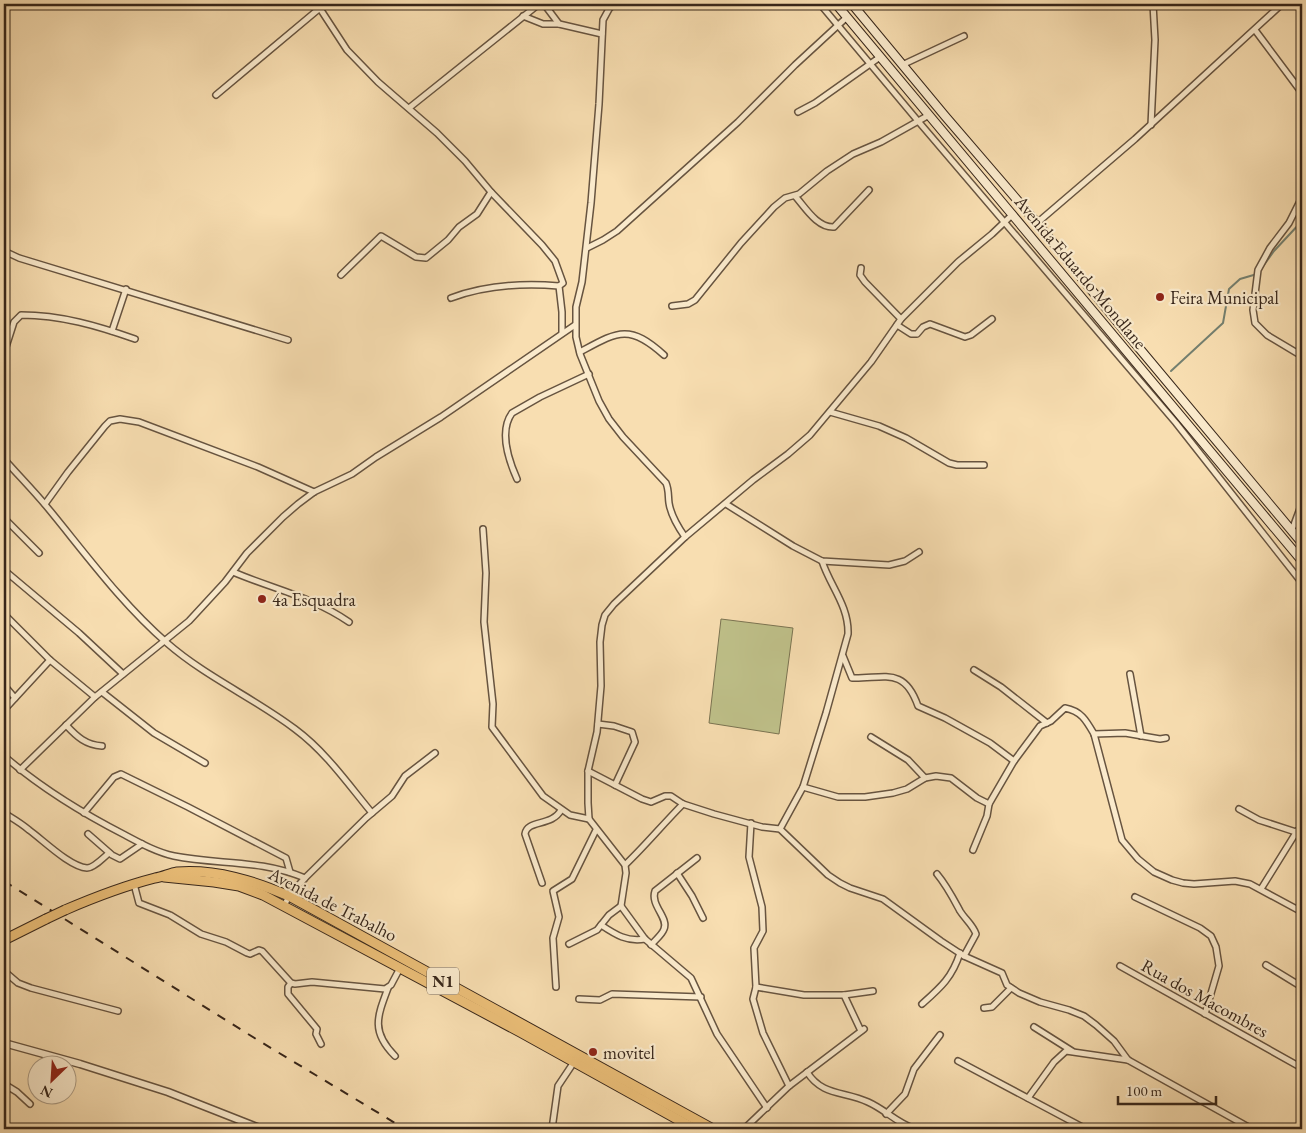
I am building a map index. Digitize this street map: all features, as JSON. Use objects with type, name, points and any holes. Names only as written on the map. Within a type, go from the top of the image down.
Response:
[{"type":"highway","name":"Avenida de Trabalho","points":[[161,877],[176,872],[231,876],[251,880],[289,896],[522,1029],[612,1078],[713,1129]]},
{"type":"highway","name":"N1","points":[[4,940],[100,895],[161,877]]},
{"type":"highway","name":"Avenida de Trabalho","points":[[161,877],[238,886],[284,906],[400,968],[448,988]]},
{"type":"highway","points":[[351,942],[356,933]]},
{"type":"highway","name":"Avenida de Trabalho","points":[[522,1029],[574,1062],[612,1078],[695,1129]]},
{"type":"main road","name":"Avenida Eduardo Mondlane","points":[[836,4],[1302,561]]},
{"type":"main road","name":"Avenida Eduardo Mondlane","points":[[852,4],[1037,223],[1302,543]]},
{"type":"main road","points":[[868,42],[878,36]]},
{"type":"main road","points":[[1027,231],[1037,223]]},
{"type":"street","points":[[409,108],[539,4]]},
{"type":"street","points":[[544,4],[559,24]]},
{"type":"street","points":[[614,4],[603,20],[599,104],[587,248],[576,307],[576,337],[599,400],[609,419],[623,437],[666,483],[669,490],[668,502],[671,512],[685,537]]},
{"type":"street","points":[[820,4],[1176,423],[1302,583]]},
{"type":"street","points":[[1151,126],[1154,40],[1153,4]]},
{"type":"street","points":[[1037,223],[1151,126],[1282,4]]},
{"type":"street","points":[[216,95],[319,6],[348,50],[378,82],[409,108],[465,161],[555,261],[563,283],[559,286],[562,333]]},
{"type":"street","points":[[523,16],[543,24],[559,24],[602,34]]},
{"type":"street","points":[[587,248],[617,231],[738,122],[795,65],[847,17]]},
{"type":"street","points":[[1255,30],[1302,93]]},
{"type":"street","points":[[902,65],[964,36]]},
{"type":"street","points":[[798,112],[815,103],[880,57]]},
{"type":"street","points":[[672,306],[688,304],[695,300],[741,243],[774,207],[785,198],[795,196],[808,188],[827,171],[853,154],[881,142],[929,115]]},
{"type":"street","points":[[795,196],[819,222],[829,227],[834,227],[869,190]]},
{"type":"street","points":[[341,275],[381,236],[416,257],[426,258],[448,240],[459,227],[477,214],[491,192]]},
{"type":"street","points":[[1302,197],[1290,223],[1270,248],[1258,270],[1253,310],[1255,323],[1267,335],[1302,356]]},
{"type":"street","points":[[569,944],[592,934],[609,915],[621,906],[626,873],[625,865],[589,819],[588,771],[598,724],[601,686],[600,642],[602,625],[606,615],[614,604],[685,537],[810,435],[871,362],[901,319],[958,262],[1013,214]]},
{"type":"street","points":[[4,251],[20,258],[288,340]]},
{"type":"street","points":[[860,268],[860,275],[864,282],[901,319]]},
{"type":"street","points":[[451,298],[472,290],[520,284],[559,286]]},
{"type":"street","points":[[112,331],[126,289]]},
{"type":"street","points":[[4,354],[14,322],[21,315],[63,318],[87,323],[135,339]]},
{"type":"street","points":[[897,326],[911,334],[917,334],[923,327],[930,324],[964,337],[992,319]]},
{"type":"street","points":[[20,770],[95,697],[166,642],[195,616],[247,553],[283,517],[314,492],[352,474],[441,417],[575,325]]},
{"type":"street","points":[[580,352],[608,337],[620,333],[637,336],[652,344],[664,355]]},
{"type":"street","points":[[517,479],[507,447],[506,433],[509,417],[512,413],[540,397],[590,374]]},
{"type":"street","points":[[830,412],[879,426],[906,438],[949,463],[957,465],[984,464]]},
{"type":"street","points":[[44,504],[105,426],[110,421],[120,419],[139,422],[218,451],[314,492]]},
{"type":"street","points":[[4,459],[104,577],[145,622],[180,654],[264,706],[297,731],[337,769],[372,812]]},
{"type":"street","points":[[1292,530],[1302,502]]},
{"type":"street","points":[[726,504],[793,546],[822,561],[889,565],[905,561],[919,552]]},
{"type":"street","points":[[4,518],[39,553]]},
{"type":"street","points":[[483,529],[486,573],[484,622],[494,713],[492,727],[543,796],[570,815],[589,819]]},
{"type":"street","points":[[780,829],[803,787],[848,634],[846,612],[822,561]]},
{"type":"street","points":[[4,570],[79,633],[123,674]]},
{"type":"street","points":[[233,572],[320,604],[349,622]]},
{"type":"street","points":[[4,614],[50,660],[95,697]]},
{"type":"street","points":[[843,656],[852,678],[888,676],[902,681],[913,694],[918,706],[945,718],[996,747],[1014,761]]},
{"type":"street","points":[[4,710],[50,660]]},
{"type":"street","points":[[974,670],[1001,687],[1047,723]]},
{"type":"street","points":[[1130,674],[1141,736]]},
{"type":"street","points":[[4,685],[15,698]]},
{"type":"street","points":[[102,692],[154,733],[205,763]]},
{"type":"street","points":[[973,850],[987,816],[989,804],[1014,761],[1040,726],[1052,721],[1064,708],[1075,710],[1086,719],[1094,734],[1122,840],[1138,859],[1154,872],[1172,880],[1194,884],[1242,882],[1260,889],[1302,912]]},
{"type":"street","points":[[598,724],[614,726],[632,732],[635,737],[635,742],[615,785]]},
{"type":"street","points":[[66,725],[81,740],[92,745],[102,746]]},
{"type":"street","points":[[1094,734],[1125,733],[1160,739],[1166,738]]},
{"type":"street","points":[[871,737],[908,760],[926,778]]},
{"type":"street","points":[[284,906],[289,896],[305,878],[372,812],[392,796],[405,776],[435,753]]},
{"type":"street","points":[[4,756],[20,770],[84,813],[142,844],[175,856],[259,865],[290,872],[305,878]]},
{"type":"street","points":[[588,771],[651,802],[665,796],[671,796],[683,804],[714,814],[762,827],[780,829],[828,875],[850,888],[883,898],[962,955],[1002,973],[1007,985],[1011,988],[1040,1002],[1084,1016],[1114,1041],[1128,1060]]},
{"type":"street","points":[[84,813],[114,777],[121,774],[188,806],[286,858],[290,872]]},
{"type":"street","points":[[803,787],[838,797],[865,797],[907,789],[926,778],[936,776],[950,778],[977,798],[989,804]]},
{"type":"street","points":[[625,865],[683,804]]},
{"type":"street","points":[[1239,809],[1259,820],[1300,833],[1260,889]]},
{"type":"street","points":[[542,883],[525,834],[526,829],[529,826],[551,821],[558,816],[561,810]]},
{"type":"street","points":[[4,812],[28,828],[60,854],[80,866],[91,867],[109,853]]},
{"type":"street","points":[[751,824],[749,856],[762,907],[763,930],[754,948],[756,987],[752,1000],[763,1033],[789,1086]]},
{"type":"street","points":[[556,987],[553,938],[559,917],[553,891],[568,882],[575,875],[596,830]]},
{"type":"street","points":[[88,834],[109,853],[120,859],[142,844]]},
{"type":"street","points":[[651,945],[664,930],[665,925],[654,900],[653,895],[655,891],[696,858]]},
{"type":"street","points":[[677,873],[703,918]]},
{"type":"street","points":[[922,1004],[946,983],[976,934],[961,912],[949,889],[937,874]]},
{"type":"street","points":[[134,884],[139,903],[170,915],[201,934],[226,942],[247,953],[262,951],[291,983],[312,982],[388,988]]},
{"type":"street","points":[[1135,896],[1200,928],[1211,936],[1216,946],[1219,966],[1205,1014]]},
{"type":"street","points":[[621,906],[645,939],[691,978],[717,1034],[767,1108]]},
{"type":"street","points":[[601,926],[627,940],[645,939]]},
{"type":"street","points":[[1266,964],[1302,987]]},
{"type":"street","name":"Rua dos Macombres","points":[[1120,966],[1302,1068]]},
{"type":"street","points":[[395,1056],[384,1043],[378,1028],[380,1009],[388,988],[400,968]]},
{"type":"street","points":[[4,971],[18,983],[31,988],[118,1011]]},
{"type":"street","points":[[291,983],[288,987],[288,994],[317,1029],[316,1034],[321,1044]]},
{"type":"street","points":[[756,987],[804,995],[844,995],[873,992]]},
{"type":"street","points":[[984,1008],[992,1007],[1011,988]]},
{"type":"street","points":[[579,999],[600,1000],[612,994],[701,997]]},
{"type":"street","points":[[744,1129],[789,1086],[862,1030],[844,995]]},
{"type":"street","points":[[1034,1027],[1073,1051],[1096,1057],[1128,1060],[1252,1129]]},
{"type":"street","points":[[886,1114],[905,1094],[914,1069],[940,1035]]},
{"type":"street","points":[[4,1044],[80,1064],[168,1092],[262,1129]]},
{"type":"street","points":[[1028,1098],[1054,1062],[1066,1052],[1073,1051]]},
{"type":"street","points":[[958,1060],[1086,1129]]},
{"type":"street","points":[[552,1129],[558,1086],[574,1062]]},
{"type":"street","points":[[807,1072],[812,1081],[821,1087],[867,1102],[899,1123],[915,1129]]},
{"type":"street","points":[[4,1084],[28,1102]]},
{"type":"green space","points":[[721,619],[793,628],[779,734],[709,723]]},
{"type":"waterway","points":[[1261,269],[1274,251],[1302,221]]},
{"type":"waterway","points":[[1171,371],[1223,323],[1229,289],[1240,279],[1257,274]]},
{"type":"railway","points":[[4,881],[256,1039],[405,1129]]},
{"type":"place","name":"Feira Municipal","points":[[1160,297]]},
{"type":"place","name":"4a Esquadra","points":[[262,599]]},
{"type":"place","name":"movitel","points":[[593,1052]]}]
